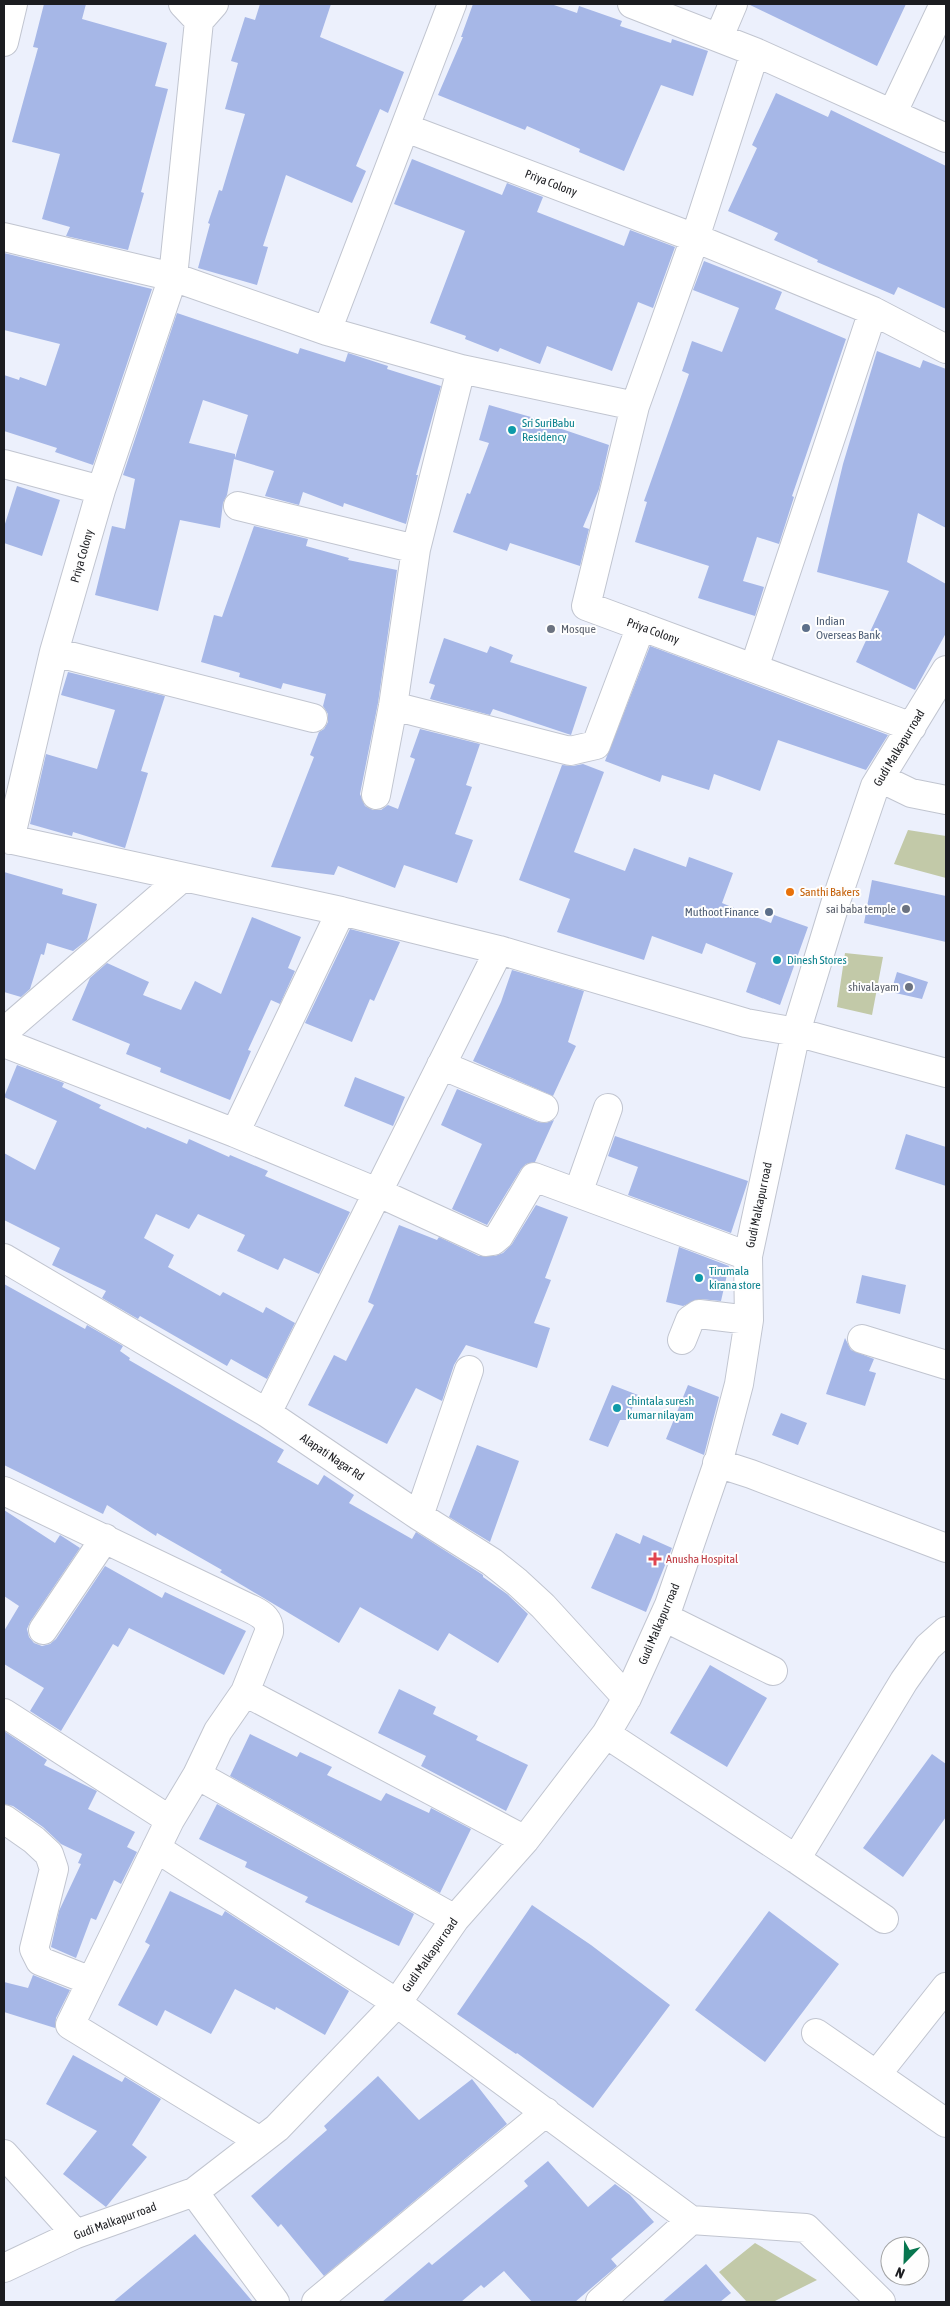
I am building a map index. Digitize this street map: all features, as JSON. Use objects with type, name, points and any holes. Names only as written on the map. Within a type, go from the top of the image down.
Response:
[{"type":"street","points":[[4,42],[13,4]]},
{"type":"street","points":[[327,331],[452,4]]},
{"type":"street","points":[[632,4],[755,52],[893,112],[946,138]]},
{"type":"street","points":[[719,37],[733,4]]},
{"type":"street","points":[[893,112],[944,4]]},
{"type":"street","name":"Priya Colony","points":[[7,839],[54,652],[101,490],[173,277],[198,9]]},
{"type":"street","name":"Priya Colony","points":[[755,52],[695,238],[635,406],[586,606],[912,728]]},
{"type":"street","name":"Priya Colony","points":[[406,128],[695,238],[873,311],[946,349]]},
{"type":"street","points":[[4,237],[173,277],[327,331],[461,369],[635,406]]},
{"type":"street","points":[[754,668],[873,311]]},
{"type":"street","points":[[376,795],[393,706],[416,549],[461,369]]},
{"type":"street","points":[[4,464],[101,490]]},
{"type":"street","points":[[238,506],[416,549]]},
{"type":"street","points":[[393,706],[570,751],[596,745],[641,626]]},
{"type":"street","points":[[54,652],[313,718]]},
{"type":"street","name":"Gudi Malkapur road","points":[[4,2268],[76,2234],[194,2192],[277,2128],[397,2003],[455,1919],[525,1840],[606,1734],[626,1698],[664,1617],[718,1463],[739,1384],[749,1320],[748,1256],[796,1032],[836,901],[875,786],[946,670]]},
{"type":"street","points":[[880,778],[911,793],[946,800]]},
{"type":"street","points":[[7,839],[341,911],[499,950],[746,1023],[796,1032],[946,1073]]},
{"type":"street","points":[[4,1032],[183,877]]},
{"type":"street","points":[[234,1133],[341,911]]},
{"type":"street","points":[[267,1413],[499,950]]},
{"type":"street","points":[[4,1043],[234,1133],[377,1192],[486,1242],[493,1241],[499,1236],[534,1178],[748,1256]]},
{"type":"street","points":[[441,1065],[544,1108]]},
{"type":"street","points":[[578,1194],[608,1108]]},
{"type":"street","name":"Alapati Nagar Rd","points":[[4,1258],[267,1413],[419,1516],[492,1562],[543,1606],[626,1698]]},
{"type":"street","points":[[682,1340],[690,1320],[699,1314],[749,1320]]},
{"type":"street","points":[[862,1339],[946,1364]]},
{"type":"street","points":[[419,1516],[469,1370]]},
{"type":"street","points":[[718,1463],[946,1548]]},
{"type":"street","points":[[4,1491],[106,1538],[263,1615],[269,1625],[269,1632],[244,1692],[218,1730],[198,1775],[170,1820],[70,2024],[86,2037],[260,2142]]},
{"type":"street","points":[[42,1630],[106,1538]]},
{"type":"street","points":[[664,1617],[773,1671]]},
{"type":"street","points":[[796,1859],[904,1681],[928,1647],[946,1631]]},
{"type":"street","points":[[244,1692],[525,1840]]},
{"type":"street","points":[[4,1713],[170,1820]]},
{"type":"street","points":[[606,1734],[884,1919]]},
{"type":"street","points":[[198,1775],[455,1919]]},
{"type":"street","points":[[4,1820],[34,1840],[49,1854],[54,1869],[34,1949],[37,1957],[40,1961],[91,1980]]},
{"type":"street","points":[[156,1848],[397,2003],[691,2220],[806,2228],[881,2302]]},
{"type":"street","points":[[877,2074],[946,1987]]},
{"type":"street","points":[[816,2033],[946,2123]]},
{"type":"street","points":[[316,2302],[546,2112]]},
{"type":"street","points":[[4,2154],[76,2234]]},
{"type":"street","points":[[194,2192],[275,2302]]},
{"type":"street","points":[[600,2302],[691,2220]]},
{"type":"green space","points":[[908,830],[946,836],[946,878],[894,864]]},
{"type":"green space","points":[[845,953],[883,957],[872,1015],[837,1007]]},
{"type":"green space","points":[[755,2243],[817,2280],[773,2302],[747,2302],[719,2272]]},
{"type":"building","points":[[44,4],[86,4],[82,19],[167,43],[155,86],[168,89],[141,192],[144,193],[128,250],[66,236],[70,227],[42,219],[60,154],[12,142],[38,48],[33,47]]},
{"type":"building","points":[[260,4],[331,4],[320,37],[404,72],[388,113],[380,109],[356,166],[366,171],[352,203],[286,175],[263,246],[268,247],[257,285],[198,268],[210,224],[208,223],[219,190],[222,191],[245,114],[225,109],[238,63],[231,61],[245,17],[255,20]]},
{"type":"building","points":[[473,4],[551,4],[577,13],[579,6],[622,21],[620,26],[671,43],[672,39],[708,51],[693,96],[661,85],[624,171],[579,152],[580,149],[527,126],[525,130],[438,95],[463,37],[461,37]]},
{"type":"building","points":[[748,4],[906,4],[877,66]]},
{"type":"building","points":[[776,93],[828,117],[831,110],[946,166],[946,309],[898,287],[894,295],[817,262],[818,260],[774,240],[778,233],[728,211],[757,148],[752,145]]},
{"type":"building","points":[[412,159],[502,195],[507,183],[543,197],[537,212],[624,246],[630,230],[675,247],[653,308],[638,302],[612,371],[547,346],[540,364],[500,348],[498,352],[465,339],[466,336],[430,323],[465,231],[394,204]]},
{"type":"building","points":[[4,253],[152,289],[93,465],[55,452],[57,448],[4,431],[4,375],[19,380],[20,377],[46,386],[60,344],[4,330]]},
{"type":"building","points":[[704,261],[782,292],[775,309],[846,339],[792,496],[794,497],[779,544],[757,537],[743,581],[764,587],[755,616],[698,598],[709,566],[635,542],[647,502],[644,501],[689,374],[682,371],[692,341],[722,352],[739,308],[693,290]]},
{"type":"building","points":[[177,313],[298,354],[300,348],[345,362],[348,353],[388,366],[387,369],[441,386],[416,475],[418,475],[406,524],[344,503],[343,507],[303,492],[299,505],[265,496],[274,471],[234,459],[227,495],[223,503],[220,528],[180,520],[158,611],[95,595],[112,526],[125,529],[135,479],[123,475]],"holes":[[[203,400],[248,415],[235,458],[235,454],[189,443]]]},
{"type":"building","points":[[877,351],[920,368],[923,360],[946,369],[946,528],[918,513],[907,562],[946,584],[946,633],[915,690],[856,662],[889,591],[817,572],[843,464]]},
{"type":"building","points":[[489,405],[545,421],[544,423],[609,445],[599,489],[583,527],[589,529],[580,566],[510,543],[507,551],[453,532],[467,493],[470,494],[489,443],[479,440]]},
{"type":"building","points":[[17,486],[60,500],[42,556],[4,543],[4,527]]},
{"type":"building","points":[[254,526],[308,539],[306,546],[349,558],[348,560],[397,570],[378,703],[360,794],[365,806],[373,810],[381,810],[388,805],[398,809],[415,759],[410,757],[420,729],[480,744],[466,785],[472,787],[455,834],[473,840],[457,883],[404,865],[395,888],[338,866],[334,875],[271,867],[314,757],[310,755],[319,732],[324,729],[328,722],[328,714],[323,706],[326,694],[283,683],[281,689],[239,677],[240,673],[201,662],[214,615],[222,617]]},
{"type":"building","points":[[444,638],[487,653],[490,646],[513,655],[510,662],[587,687],[571,735],[493,709],[490,715],[430,699],[435,685],[429,683]]},
{"type":"building","points":[[650,646],[888,735],[866,770],[778,740],[760,791],[714,774],[709,790],[662,775],[660,782],[605,761]]},
{"type":"building","points":[[68,672],[165,696],[141,771],[148,773],[125,848],[73,832],[72,836],[30,824],[46,754],[97,769],[115,710],[61,695]]},
{"type":"building","points":[[583,764],[604,772],[574,852],[625,871],[634,848],[686,867],[689,857],[733,873],[722,903],[771,923],[774,915],[808,927],[780,1005],[746,992],[756,963],[706,943],[702,954],[652,936],[644,960],[557,932],[570,899],[519,880],[562,765],[573,766]]},
{"type":"building","points":[[4,872],[63,889],[62,894],[97,904],[87,940],[73,951],[47,943],[44,955],[41,954],[30,989],[21,997],[4,992]]},
{"type":"building","name":"sai baba temple","points":[[872,880],[946,896],[946,942],[864,923]]},
{"type":"building","points":[[252,917],[301,937],[288,968],[295,971],[280,1004],[271,1000],[248,1050],[251,1051],[230,1100],[160,1072],[161,1068],[126,1054],[130,1044],[72,1020],[90,978],[107,963],[149,982],[143,995],[181,1010],[195,981],[221,994]]},
{"type":"building","points":[[350,929],[400,942],[374,1001],[370,999],[352,1042],[305,1023]]},
{"type":"building","points":[[512,970],[584,991],[568,1042],[576,1046],[553,1096],[473,1061],[501,1002]]},
{"type":"building","name":"shivalayam","points":[[897,972],[928,982],[922,999],[891,992]]},
{"type":"building","points":[[17,1065],[64,1083],[62,1087],[101,1105],[99,1108],[146,1129],[147,1127],[187,1144],[189,1139],[229,1157],[230,1155],[268,1171],[265,1176],[350,1212],[319,1274],[284,1258],[278,1270],[237,1251],[245,1235],[198,1214],[189,1229],[156,1214],[144,1238],[174,1255],[168,1267],[220,1296],[223,1292],[263,1313],[266,1307],[295,1323],[267,1379],[231,1359],[227,1366],[140,1316],[138,1319],[102,1298],[106,1291],[52,1265],[60,1248],[4,1220],[4,1153],[35,1170],[57,1121],[4,1097]]},
{"type":"building","points":[[355,1077],[405,1097],[393,1126],[344,1106]]},
{"type":"building","points":[[457,1089],[538,1122],[546,1123],[554,1120],[535,1162],[526,1164],[521,1169],[487,1225],[452,1209],[482,1144],[441,1125]]},
{"type":"building","points":[[906,1134],[946,1147],[946,1186],[895,1169]]},
{"type":"building","points":[[615,1136],[748,1181],[731,1233],[628,1195],[638,1167],[608,1156]]},
{"type":"building","points":[[536,1205],[568,1217],[545,1278],[551,1280],[534,1323],[550,1328],[537,1368],[466,1345],[454,1365],[442,1401],[416,1388],[387,1444],[308,1405],[334,1355],[346,1361],[374,1305],[368,1302],[399,1225],[437,1240],[439,1237],[479,1256],[495,1256],[503,1253],[512,1244]]},
{"type":"building","name":"Tirumala kirana store","points":[[679,1247],[729,1266],[721,1301],[700,1299],[683,1306],[666,1302]]},
{"type":"building","points":[[862,1275],[906,1285],[900,1314],[856,1303]]},
{"type":"building","points":[[4,1284],[85,1329],[87,1325],[123,1346],[120,1351],[130,1358],[129,1360],[284,1450],[277,1462],[318,1485],[324,1475],[354,1495],[349,1503],[412,1539],[416,1532],[483,1575],[483,1577],[507,1594],[528,1614],[498,1663],[449,1633],[438,1651],[360,1607],[339,1643],[220,1572],[222,1570],[157,1533],[156,1536],[107,1505],[103,1514],[4,1465]]},
{"type":"building","points":[[845,1338],[851,1350],[874,1359],[869,1371],[876,1373],[865,1406],[826,1394]]},
{"type":"building","name":"chintala suresh kumar nilayam","points":[[612,1385],[638,1395],[627,1420],[620,1420],[608,1447],[589,1440]]},
{"type":"building","points":[[688,1385],[719,1397],[704,1455],[666,1439]]},
{"type":"building","points":[[781,1413],[807,1423],[798,1445],[772,1435]]},
{"type":"building","points":[[477,1445],[519,1461],[490,1542],[449,1517]]},
{"type":"building","points":[[4,1510],[55,1543],[60,1535],[80,1548],[30,1622],[27,1629],[29,1637],[34,1643],[42,1646],[50,1644],[56,1639],[105,1566],[162,1598],[165,1592],[246,1631],[224,1675],[129,1628],[118,1647],[113,1644],[61,1731],[30,1711],[44,1688],[4,1664],[4,1631],[19,1606],[4,1596]]},
{"type":"building","points":[[616,1533],[640,1544],[643,1535],[672,1548],[646,1612],[591,1588]]},
{"type":"building","points":[[710,1665],[767,1698],[727,1767],[670,1733]]},
{"type":"building","points":[[399,1689],[436,1707],[433,1714],[478,1736],[476,1740],[528,1765],[506,1811],[421,1766],[426,1756],[378,1733]]},
{"type":"building","points":[[4,1731],[47,1760],[44,1765],[97,1791],[88,1809],[135,1832],[127,1847],[137,1852],[121,1884],[114,1880],[96,1920],[91,1918],[76,1958],[51,1947],[59,1911],[81,1864],[78,1863],[82,1854],[61,1844],[43,1827],[13,1806],[4,1804]]},
{"type":"building","points":[[250,1734],[297,1757],[300,1752],[332,1767],[327,1775],[381,1801],[386,1793],[429,1813],[431,1808],[471,1829],[440,1893],[230,1776]]},
{"type":"building","points":[[932,1754],[946,1764],[946,1817],[903,1877],[863,1848]]},
{"type":"building","points":[[217,1804],[414,1914],[399,1946],[305,1902],[308,1897],[245,1867],[247,1862],[199,1839]]},
{"type":"building","points":[[170,1891],[222,1916],[225,1911],[349,1991],[325,2035],[276,2007],[275,2010],[235,1989],[211,2034],[165,2010],[157,2026],[118,2005],[150,1945],[145,1942]]},
{"type":"building","points":[[532,1905],[591,1945],[670,2005],[593,2108],[517,2053],[457,2014]]},
{"type":"building","points":[[769,1911],[839,1964],[765,2062],[695,2010]]},
{"type":"building","points":[[33,1975],[70,1990],[56,2018],[55,2028],[4,2012],[4,1982],[28,1988]]},
{"type":"building","points":[[73,2055],[122,2082],[125,2077],[161,2099],[132,2145],[147,2157],[106,2207],[63,2174],[97,2131],[46,2104]]},
{"type":"building","points":[[378,2076],[419,2120],[472,2079],[507,2124],[324,2276],[281,2224],[278,2227],[251,2196],[327,2130],[324,2126]]},
{"type":"building","points":[[548,2161],[588,2207],[615,2184],[630,2195],[654,2222],[611,2259],[617,2266],[575,2302],[532,2302],[504,2271],[484,2288],[481,2285],[461,2302],[382,2302],[429,2262],[432,2265],[528,2186],[524,2181]]},
{"type":"building","points":[[195,2234],[253,2302],[113,2302]]},
{"type":"building","points":[[706,2264],[731,2293],[720,2302],[662,2302]]},
{"type":"place","name":"Sri SuriBabu Residency","points":[[512,430]]},
{"type":"place","name":"Indian Overseas Bank","points":[[806,628]]},
{"type":"place","name":"Mosque","points":[[551,629]]},
{"type":"place","name":"Santhi Bakers","points":[[790,892]]},
{"type":"place","name":"sai baba temple","points":[[906,909]]},
{"type":"place","name":"Muthoot Finance","points":[[769,912]]},
{"type":"place","name":"Dinesh Stores","points":[[777,960]]},
{"type":"place","name":"shivalayam","points":[[909,987]]},
{"type":"place","name":"Tirumala kirana store","points":[[699,1278]]},
{"type":"place","name":"chintala suresh kumar nilayam","points":[[617,1408]]},
{"type":"place","name":"Anusha Hospital","points":[[655,1559]]}]
